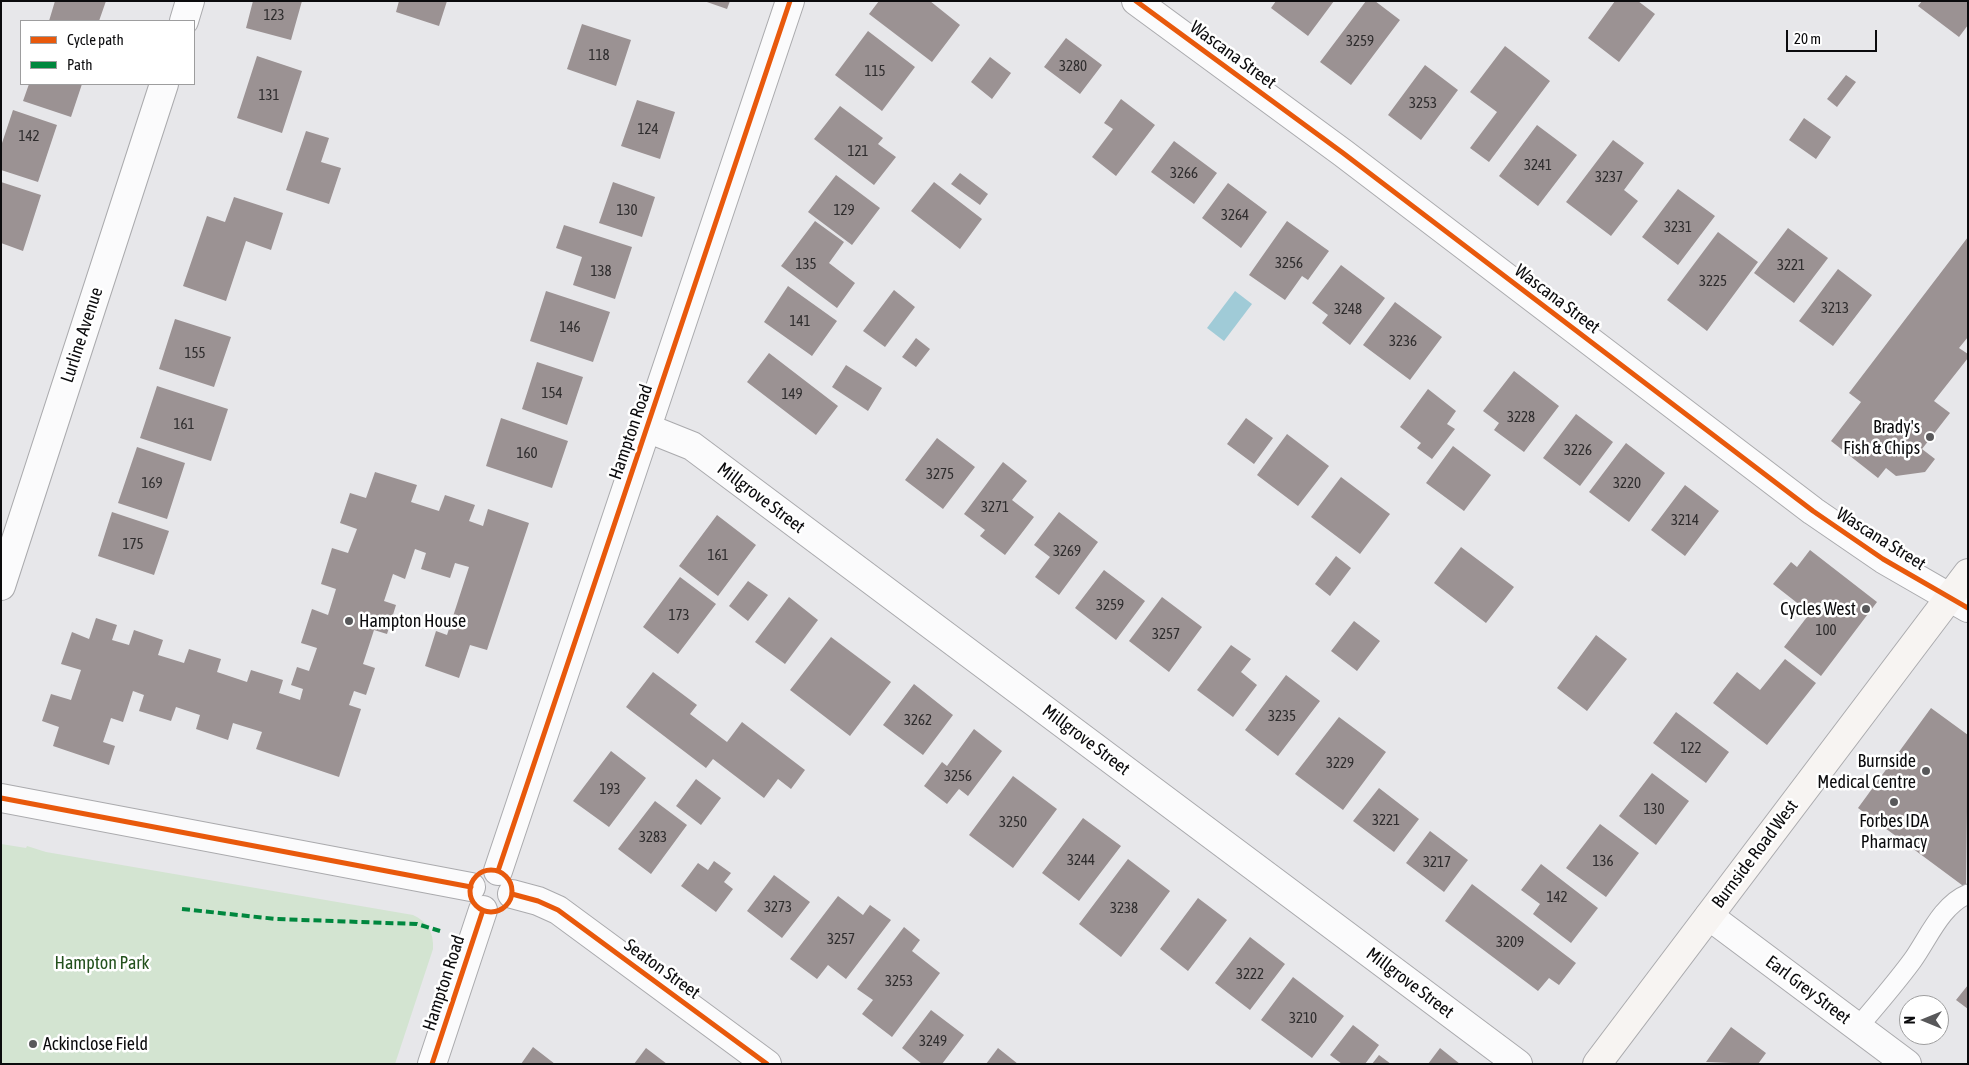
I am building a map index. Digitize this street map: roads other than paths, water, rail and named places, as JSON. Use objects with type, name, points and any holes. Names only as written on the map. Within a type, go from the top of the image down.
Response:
[{"type":"main road","name":"Burnside Road West","points":[[1597,1064],[1709,916],[1959,602],[1968,572]]},
{"type":"street","points":[[184,20],[190,1]]},
{"type":"street","name":"Hampton Road","points":[[505,882],[647,428],[790,1]]},
{"type":"street","name":"Wascana Street","points":[[1136,1],[1343,153],[1813,512],[1883,560],[1959,602]]},
{"type":"street","name":"Lurline Avenue","points":[[1,586],[164,85]]},
{"type":"street","name":"Millgrove Street","points":[[647,428],[692,446],[1518,1064]]},
{"type":"street","points":[[1,798],[477,898],[489,912],[503,908],[508,903],[505,882],[483,872],[478,875],[477,898]]},
{"type":"street","name":"Seaton Street","points":[[505,882],[558,910],[767,1064]]},
{"type":"street","name":"Hampton Road","points":[[432,1064],[477,898]]},
{"type":"street","name":"Earl Grey Street","points":[[1709,916],[1907,1064]]},
{"type":"lane","points":[[1858,1028],[1912,962],[1945,911],[1957,898],[1968,894]]},
{"type":"water","points":[[1235,291],[1252,304],[1224,341],[1207,328]]},
{"type":"place","name":"Brady's Fish & Chips","points":[[1930,437]]},
{"type":"place","name":"Cycles West","points":[[1866,609]]},
{"type":"place","name":"Hampton House","points":[[349,621]]},
{"type":"place","name":"Burnside Medical Centre","points":[[1926,771]]},
{"type":"place","name":"Forbes IDA Pharmacy","points":[[1894,802]]},
{"type":"place","name":"Ackinclose Field","points":[[33,1044]]},
{"type":"park label","name":"Hampton Park","points":[[102,963]]}]
